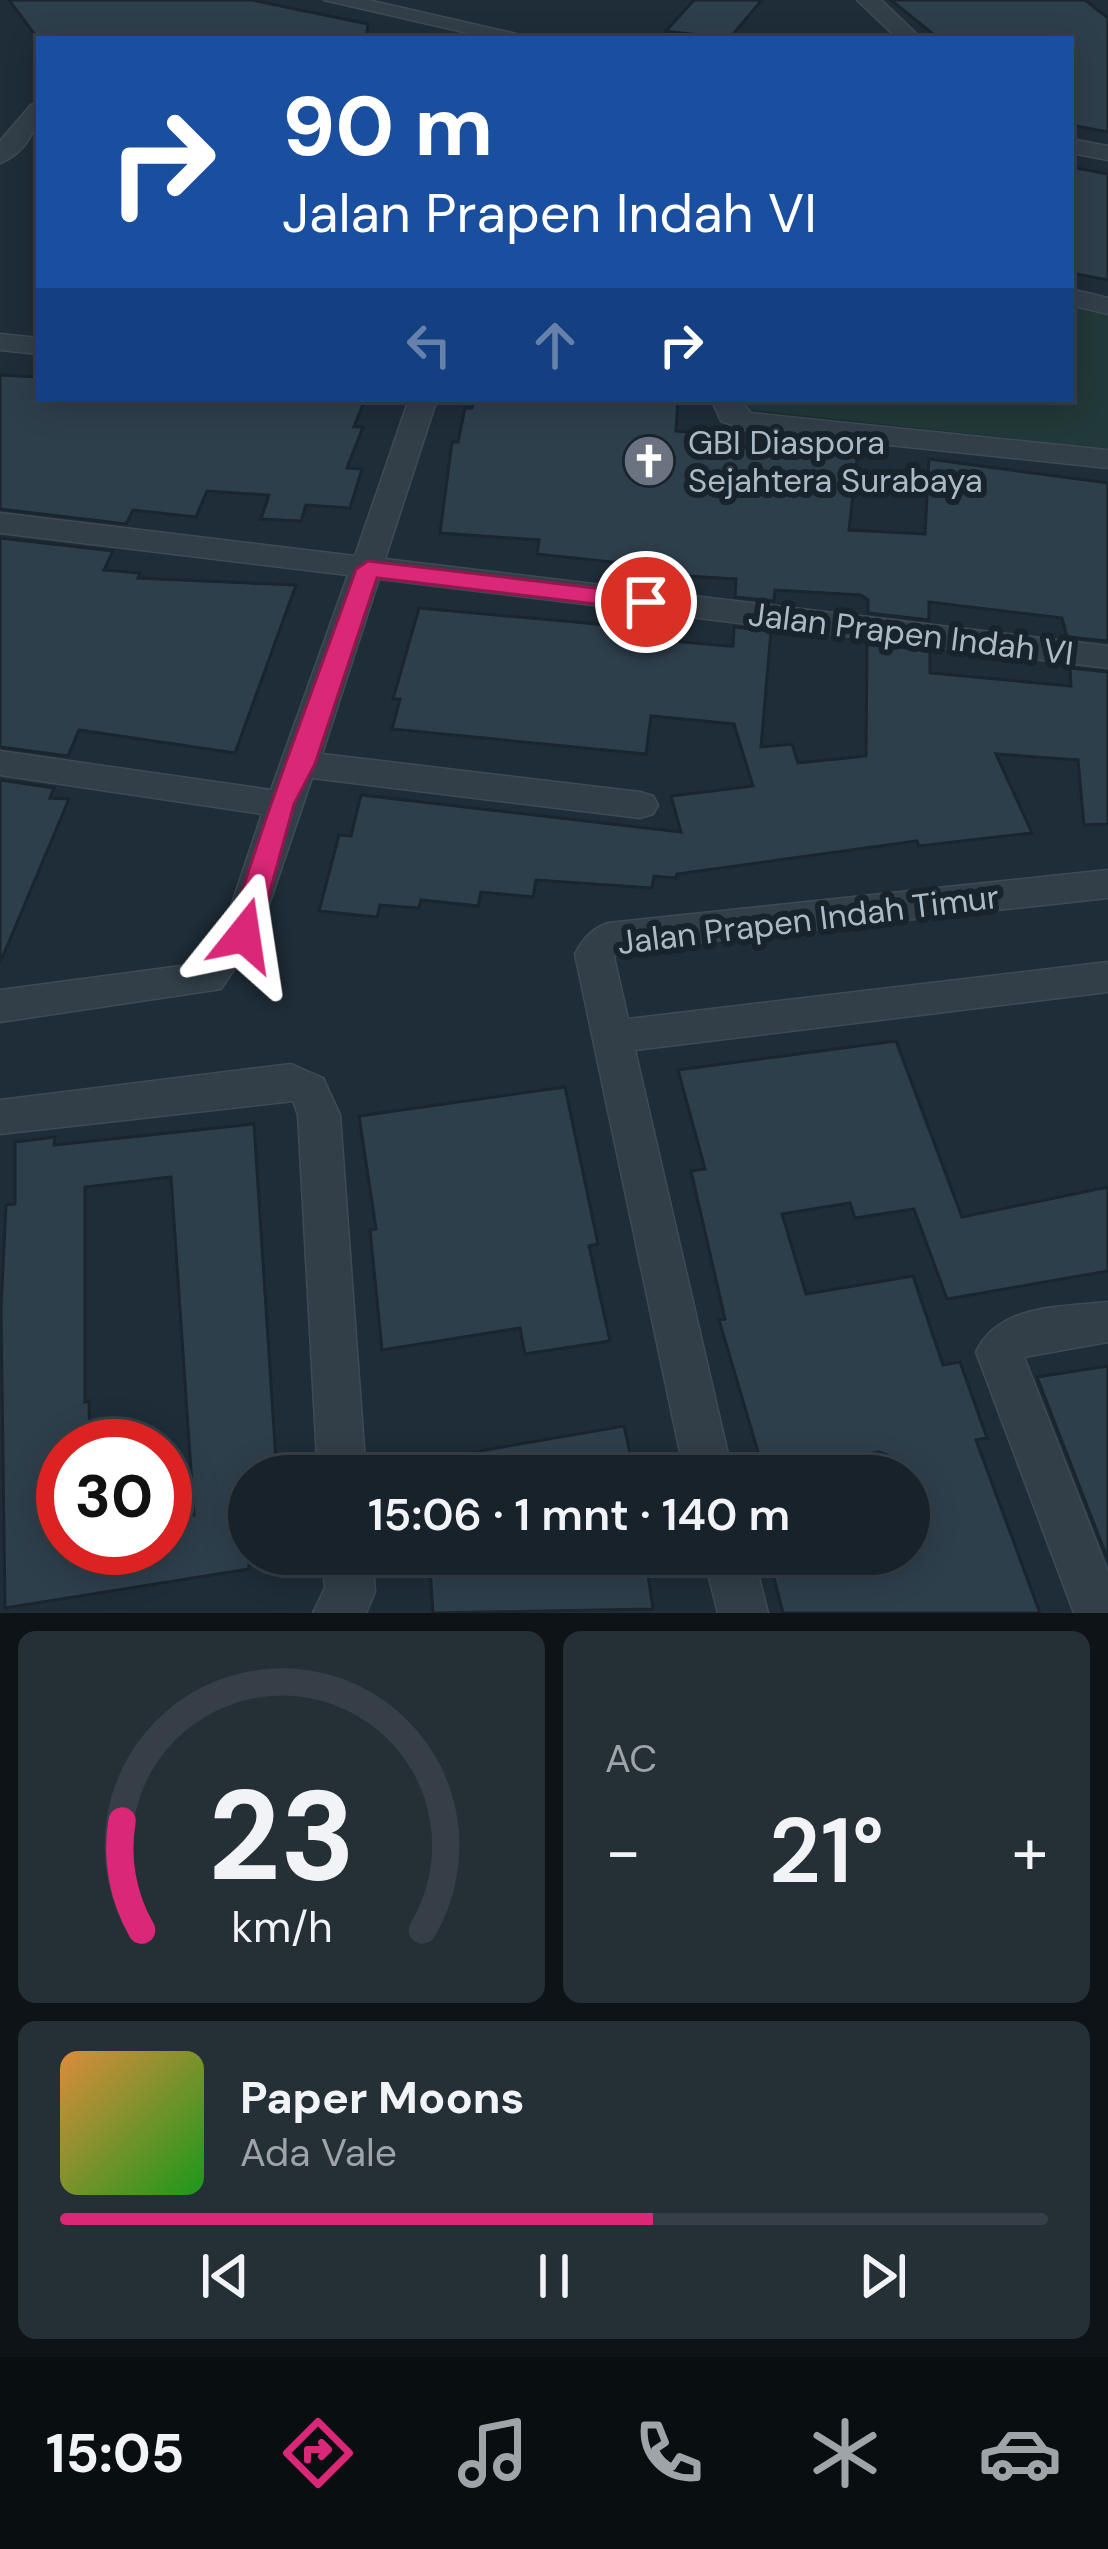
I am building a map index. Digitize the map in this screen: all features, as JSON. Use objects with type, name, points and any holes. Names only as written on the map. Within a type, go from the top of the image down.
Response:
[{"type":"street","points":[[335,0],[384,4],[515,36]]},
{"type":"street","points":[[868,0],[908,36]]},
{"type":"street","points":[[0,156],[36,114]]},
{"type":"street","points":[[1074,147],[1108,153]]},
{"type":"street","points":[[1074,298],[1108,306]]},
{"type":"street","points":[[0,342],[36,346]]},
{"type":"street","points":[[0,1006],[207,978],[244,935],[280,804],[301,764],[422,402]]},
{"type":"street","points":[[726,402],[731,415],[746,421],[1108,460]]},
{"type":"street","name":"Jalan Prapen Indah VI","points":[[0,523],[1108,657]]},
{"type":"street","points":[[0,763],[280,804]]},
{"type":"street","points":[[301,764],[640,805]]},
{"type":"street","name":"Jalan Prapen Indah Timur","points":[[611,1037],[594,971],[594,954],[608,938],[1108,884]]},
{"type":"street","points":[[704,1455],[611,1037],[1108,977]]},
{"type":"street","points":[[0,1117],[292,1081],[309,1090],[319,1115],[341,1455]]},
{"type":"street","points":[[1100,1613],[999,1352],[1006,1341],[1021,1336],[1108,1322]]},
{"type":"street","points":[[338,1613],[350,1592],[349,1575]]},
{"type":"street","points":[[733,1575],[743,1613]]},
{"type":"green space","points":[[1074,305],[1108,312],[1108,449],[744,409],[745,402],[1074,402]]},
{"type":"building","points":[[9,0],[252,0],[368,24],[366,36],[36,36]]},
{"type":"building","points":[[694,0],[762,0],[732,36],[666,31]]},
{"type":"building","points":[[891,0],[1085,0],[1108,18],[1108,132],[1074,126],[1074,36],[935,36]]},
{"type":"building","points":[[1074,168],[1108,174],[1108,280],[1074,274]]},
{"type":"building","points":[[0,375],[36,377],[36,402],[364,402],[354,427],[363,427],[347,468],[362,469],[350,508],[306,505],[301,521],[261,519],[269,495],[207,491],[196,517],[133,510],[126,524],[0,509]]},
{"type":"building","points":[[473,402],[678,402],[676,431],[742,436],[740,447],[803,454],[805,445],[858,451],[849,530],[925,534],[929,459],[1108,483],[1108,641],[1067,637],[1062,618],[929,602],[929,620],[868,613],[868,600],[861,595],[775,590],[774,601],[735,597],[736,579],[668,575],[668,568],[537,554],[539,540],[440,533],[452,442],[458,442],[465,408],[472,408]]},
{"type":"building","points":[[0,538],[113,551],[104,570],[140,573],[138,578],[296,585],[235,753],[79,730],[68,756],[0,747]]},
{"type":"building","points":[[419,608],[652,629],[650,639],[728,646],[733,646],[734,627],[771,631],[761,747],[792,744],[798,763],[866,756],[867,643],[930,651],[930,673],[1071,686],[1070,668],[1108,672],[1108,824],[1084,825],[1078,760],[996,754],[1032,833],[919,846],[917,841],[677,874],[676,878],[654,876],[652,888],[536,880],[533,897],[481,892],[478,906],[421,900],[419,908],[380,905],[377,917],[319,911],[339,835],[351,836],[361,795],[681,832],[671,796],[753,786],[734,724],[651,716],[646,754],[392,729],[400,699],[393,699]]},
{"type":"building","points":[[0,780],[54,788],[50,798],[69,799],[0,963]]},
{"type":"building","points":[[896,1041],[962,1217],[1108,1187],[1108,1271],[947,1299],[914,1209],[855,1218],[850,1203],[782,1214],[806,1294],[913,1276],[943,1365],[960,1362],[987,1438],[976,1440],[1040,1613],[783,1613],[773,1575],[930,1575],[930,1455],[759,1455],[719,1320],[725,1319],[691,1171],[705,1169],[678,1070]]},
{"type":"building","points":[[565,1087],[598,1244],[589,1246],[610,1341],[525,1354],[520,1328],[382,1350],[370,1230],[376,1229],[359,1116]]},
{"type":"building","points":[[254,1124],[276,1455],[228,1455],[228,1572],[5,1608],[1,1308],[6,1205],[15,1204],[15,1142],[55,1137],[54,1145]],"holes":[[[171,1177],[187,1419],[192,1419],[192,1575],[36,1575],[36,1419],[89,1419],[89,1401],[85,1402],[85,1187]]]},
{"type":"building","points":[[1108,1366],[1108,1560],[1037,1377]]},
{"type":"building","points":[[624,1426],[630,1455],[456,1455]]},
{"type":"building","points":[[430,1575],[648,1575],[653,1609],[433,1613]]},
{"type":"place","name":"GBI Diaspora Sejahtera Surabaya","points":[[649,461]]},
{"type":"route","points":[[244,935],[280,804],[301,764],[368,569],[646,602]]}]
